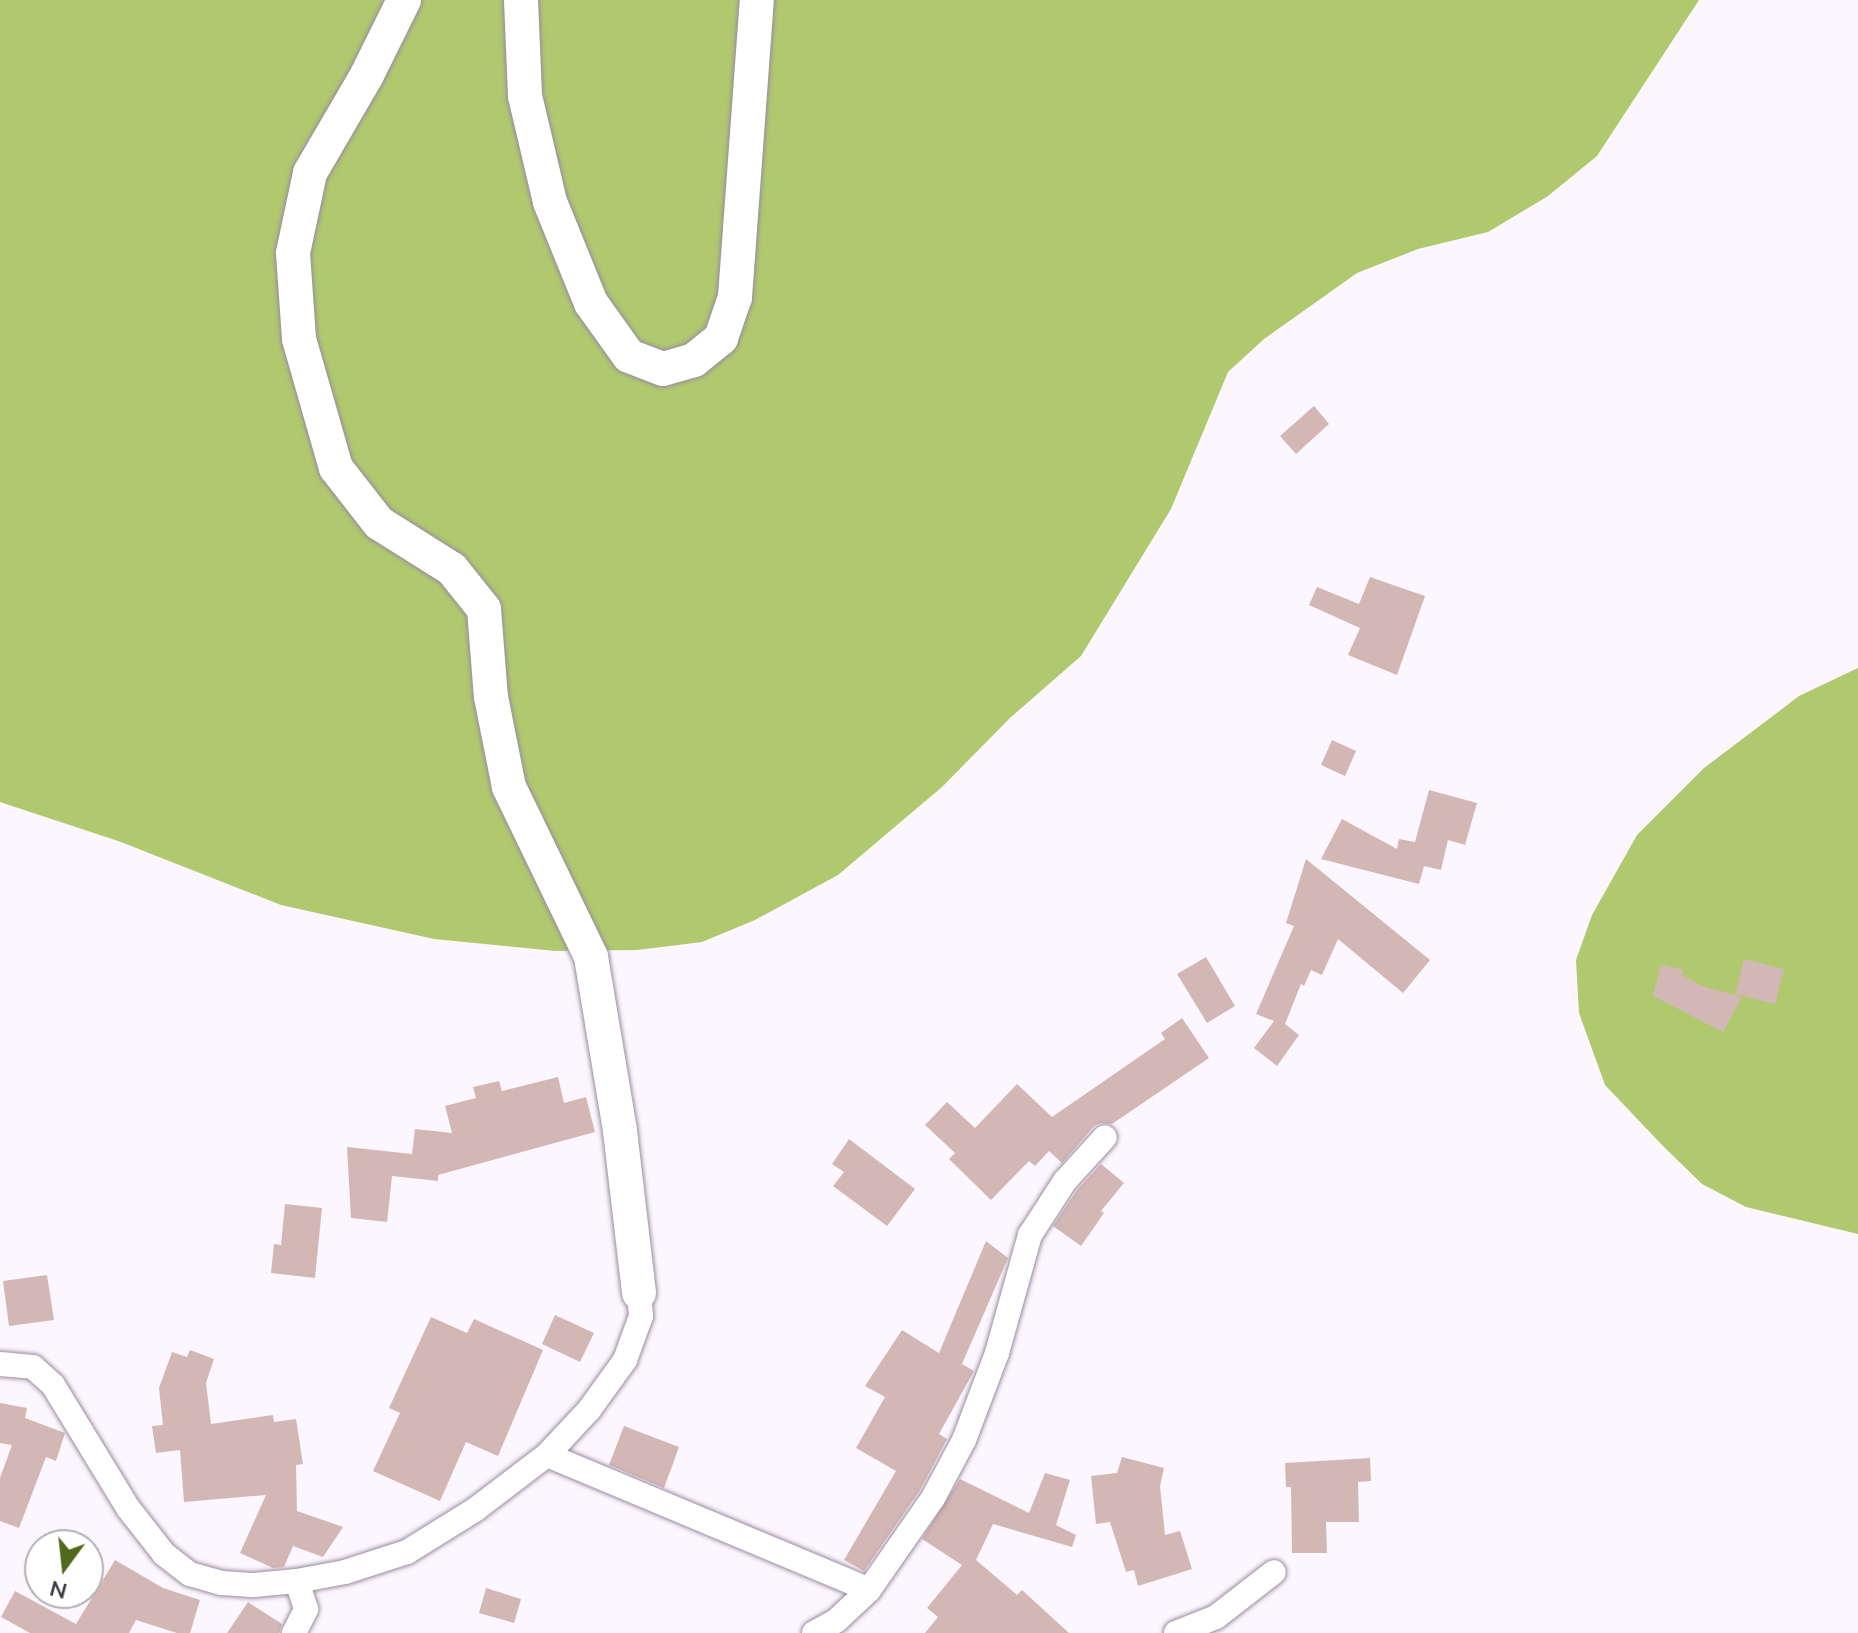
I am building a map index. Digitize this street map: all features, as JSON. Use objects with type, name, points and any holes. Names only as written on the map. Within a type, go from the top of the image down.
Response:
[{"type":"street","points":[[0,1364],[33,1367],[53,1385],[128,1508],[164,1554],[190,1574],[222,1583],[254,1585],[345,1572],[407,1552],[476,1509],[547,1455],[589,1410],[625,1360],[641,1316],[620,1131],[591,957],[509,787],[491,697],[484,609],[452,569],[379,523],[336,468],[299,339],[293,253],[310,173],[367,75],[404,0]]},
{"type":"street","points":[[521,0],[525,96],[550,202],[591,303],[629,356],[663,369],[694,360],[721,338],[735,297],[757,0]]},
{"type":"street","points":[[814,1633],[837,1620],[869,1590],[933,1498],[964,1440],[997,1353],[1030,1235],[1065,1181],[1105,1137]]},
{"type":"street","points":[[547,1455],[571,1468],[869,1590]]},
{"type":"street","points":[[1176,1633],[1216,1617],[1274,1572]]},
{"type":"street","points":[[294,1633],[306,1609],[297,1581]]},
{"type":"green space","points":[[0,0],[1699,0],[1597,156],[1548,196],[1488,232],[1418,249],[1357,273],[1264,339],[1228,372],[1171,509],[1081,656],[1010,718],[942,787],[838,875],[755,920],[702,942],[637,950],[555,951],[434,939],[281,905],[121,842],[0,802]]},
{"type":"green space","points":[[1858,668],[1858,1234],[1746,1207],[1702,1184],[1605,1085],[1579,1013],[1576,960],[1592,915],[1637,835],[1704,768],[1799,696]]},
{"type":"building","points":[[1314,406],[1329,424],[1296,454],[1280,436]]},
{"type":"building","points":[[1370,577],[1425,596],[1397,675],[1348,655],[1360,628],[1309,605],[1317,587],[1359,604]]},
{"type":"building","points":[[1332,740],[1356,751],[1345,776],[1321,765]]},
{"type":"building","points":[[1429,790],[1477,803],[1465,845],[1448,840],[1441,870],[1424,866],[1419,884],[1321,859],[1342,819],[1397,849],[1399,839],[1415,842]]},
{"type":"building","points":[[1306,859],[1430,960],[1403,993],[1338,939],[1322,975],[1311,970],[1304,986],[1301,984],[1285,1024],[1299,1035],[1277,1066],[1254,1048],[1274,1021],[1256,1014],[1294,926],[1286,923]]},
{"type":"building","points":[[1206,957],[1235,1006],[1207,1023],[1177,974]]},
{"type":"building","points":[[1744,959],[1784,969],[1775,1004],[1735,994]]},
{"type":"building","points":[[1661,964],[1684,970],[1682,975],[1702,986],[1742,997],[1723,1032],[1653,996]]},
{"type":"building","points":[[1182,1018],[1209,1058],[1112,1124],[1094,1126],[1062,1163],[1049,1151],[1035,1166],[1029,1161],[991,1200],[949,1159],[955,1153],[925,1125],[947,1102],[975,1128],[1017,1084],[1052,1117],[1165,1039],[1161,1033]]},
{"type":"building","points":[[558,1077],[564,1103],[586,1097],[595,1132],[438,1175],[438,1181],[392,1176],[387,1222],[351,1218],[347,1147],[412,1154],[415,1129],[452,1133],[445,1106],[476,1098],[473,1087],[499,1081],[502,1091]]},
{"type":"building","points":[[849,1139],[915,1189],[887,1226],[833,1186],[844,1172],[832,1164]]},
{"type":"building","points":[[1101,1164],[1124,1183],[1101,1211],[1104,1213],[1081,1246],[1053,1226],[1077,1190]]},
{"type":"building","points":[[285,1204],[322,1208],[315,1278],[271,1273],[274,1244],[281,1245]]},
{"type":"building","points":[[986,1241],[1008,1258],[962,1364],[974,1371],[939,1434],[947,1439],[920,1490],[864,1571],[844,1560],[896,1471],[856,1448],[885,1397],[865,1386],[902,1330],[939,1353]]},
{"type":"building","points":[[47,1275],[54,1320],[9,1326],[3,1281]]},
{"type":"building","points":[[555,1315],[594,1333],[580,1362],[542,1344]]},
{"type":"building","points":[[431,1317],[467,1333],[474,1319],[543,1350],[498,1456],[466,1442],[440,1501],[373,1471],[400,1413],[389,1408]]},
{"type":"building","points":[[190,1350],[214,1359],[206,1383],[211,1424],[273,1415],[274,1422],[296,1419],[303,1464],[296,1465],[297,1511],[343,1527],[323,1557],[293,1546],[284,1567],[273,1568],[240,1553],[266,1495],[184,1502],[180,1450],[156,1453],[152,1426],[163,1425],[159,1388],[172,1352],[187,1357]]},
{"type":"building","points":[[0,1403],[27,1408],[25,1418],[65,1433],[56,1461],[46,1457],[19,1528],[0,1521],[0,1478],[12,1445],[0,1443]]},
{"type":"building","points":[[624,1426],[679,1447],[664,1488],[609,1465]]},
{"type":"building","points":[[1122,1457],[1164,1468],[1160,1486],[1165,1535],[1180,1531],[1192,1569],[1138,1586],[1134,1570],[1126,1572],[1110,1522],[1096,1524],[1091,1476],[1117,1473]]},
{"type":"building","points":[[1370,1458],[1371,1481],[1358,1482],[1359,1522],[1326,1522],[1327,1553],[1292,1553],[1291,1487],[1286,1487],[1285,1463]]},
{"type":"building","points":[[1045,1473],[1070,1480],[1056,1525],[1076,1535],[1072,1547],[993,1524],[976,1560],[1017,1595],[1022,1590],[1069,1633],[925,1633],[938,1617],[927,1608],[962,1565],[922,1539],[960,1479],[1029,1513]]},
{"type":"building","points":[[115,1560],[163,1588],[200,1600],[190,1633],[177,1633],[136,1620],[129,1633],[30,1633],[1,1617],[15,1591],[24,1596],[24,1609],[48,1609],[76,1624],[85,1609],[104,1609],[104,1578]]},
{"type":"building","points":[[486,1588],[521,1599],[514,1623],[479,1613]]},
{"type":"building","points":[[248,1602],[282,1624],[279,1633],[227,1633]]}]
